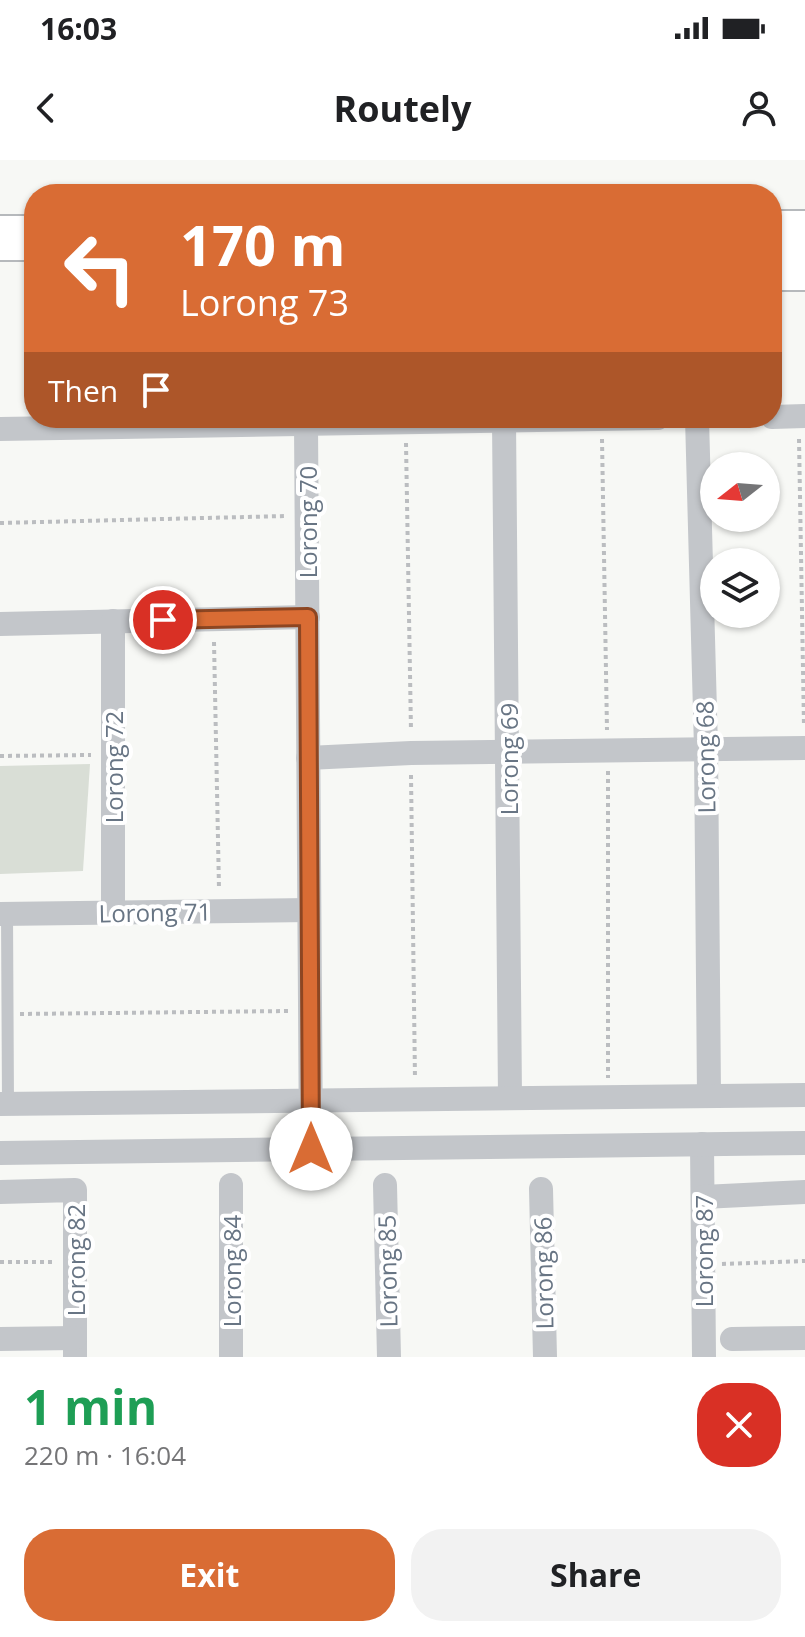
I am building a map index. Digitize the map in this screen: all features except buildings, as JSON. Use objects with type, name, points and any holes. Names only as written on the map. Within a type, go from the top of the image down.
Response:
[{"type":"highway","points":[[782,233],[805,233]]},
{"type":"highway","points":[[0,238],[24,238]]},
{"type":"highway","points":[[0,267],[24,267]]},
{"type":"highway","points":[[782,268],[805,268]]},
{"type":"street","points":[[782,417],[802,416]]},
{"type":"street","points":[[0,429],[61,428]]},
{"type":"street","name":"Lorong 70","points":[[306,428],[311,1149]]},
{"type":"street","name":"Lorong 69","points":[[504,428],[510,1098]]},
{"type":"street","name":"Lorong 68","points":[[697,428],[706,748],[709,1095]]},
{"type":"street","points":[[0,624],[308,617]]},
{"type":"street","name":"Lorong 72","points":[[113,621],[113,913]]},
{"type":"street","points":[[308,758],[411,753],[805,748]]},
{"type":"street","name":"Lorong 71","points":[[4,914],[309,910]]},
{"type":"street","points":[[4,1104],[805,1095]]},
{"type":"street","points":[[0,1153],[805,1143]]},
{"type":"street","name":"Lorong 87","points":[[702,1144],[704,1357]]},
{"type":"street","name":"Lorong 84","points":[[231,1185],[231,1357]]},
{"type":"street","name":"Lorong 85","points":[[385,1185],[389,1357]]},
{"type":"street","name":"Lorong 86","points":[[541,1189],[545,1357]]},
{"type":"street","name":"Lorong 82","points":[[0,1192],[75,1190],[75,1348]]},
{"type":"street","points":[[703,1197],[805,1192]]},
{"type":"street","points":[[732,1339],[805,1338]]},
{"type":"street","points":[[0,1339],[75,1348]]},
{"type":"lane","points":[[4,914],[7,1014],[4,1104]]},
{"type":"path","points":[[802,416],[805,748]]},
{"type":"path","points":[[406,428],[415,1099]]},
{"type":"path","points":[[601,428],[608,750],[609,1097]]},
{"type":"path","points":[[0,523],[307,516]]},
{"type":"path","points":[[213,619],[219,911]]},
{"type":"path","points":[[0,756],[113,754]]},
{"type":"path","points":[[7,1014],[310,1010]]},
{"type":"path","points":[[0,1262],[73,1261]]},
{"type":"path","points":[[703,1265],[805,1261]]},
{"type":"shaded area","points":[[90,764],[83,871],[0,874],[0,766]]},
{"type":"route","points":[[163,620],[308,617],[311,1149]]}]
